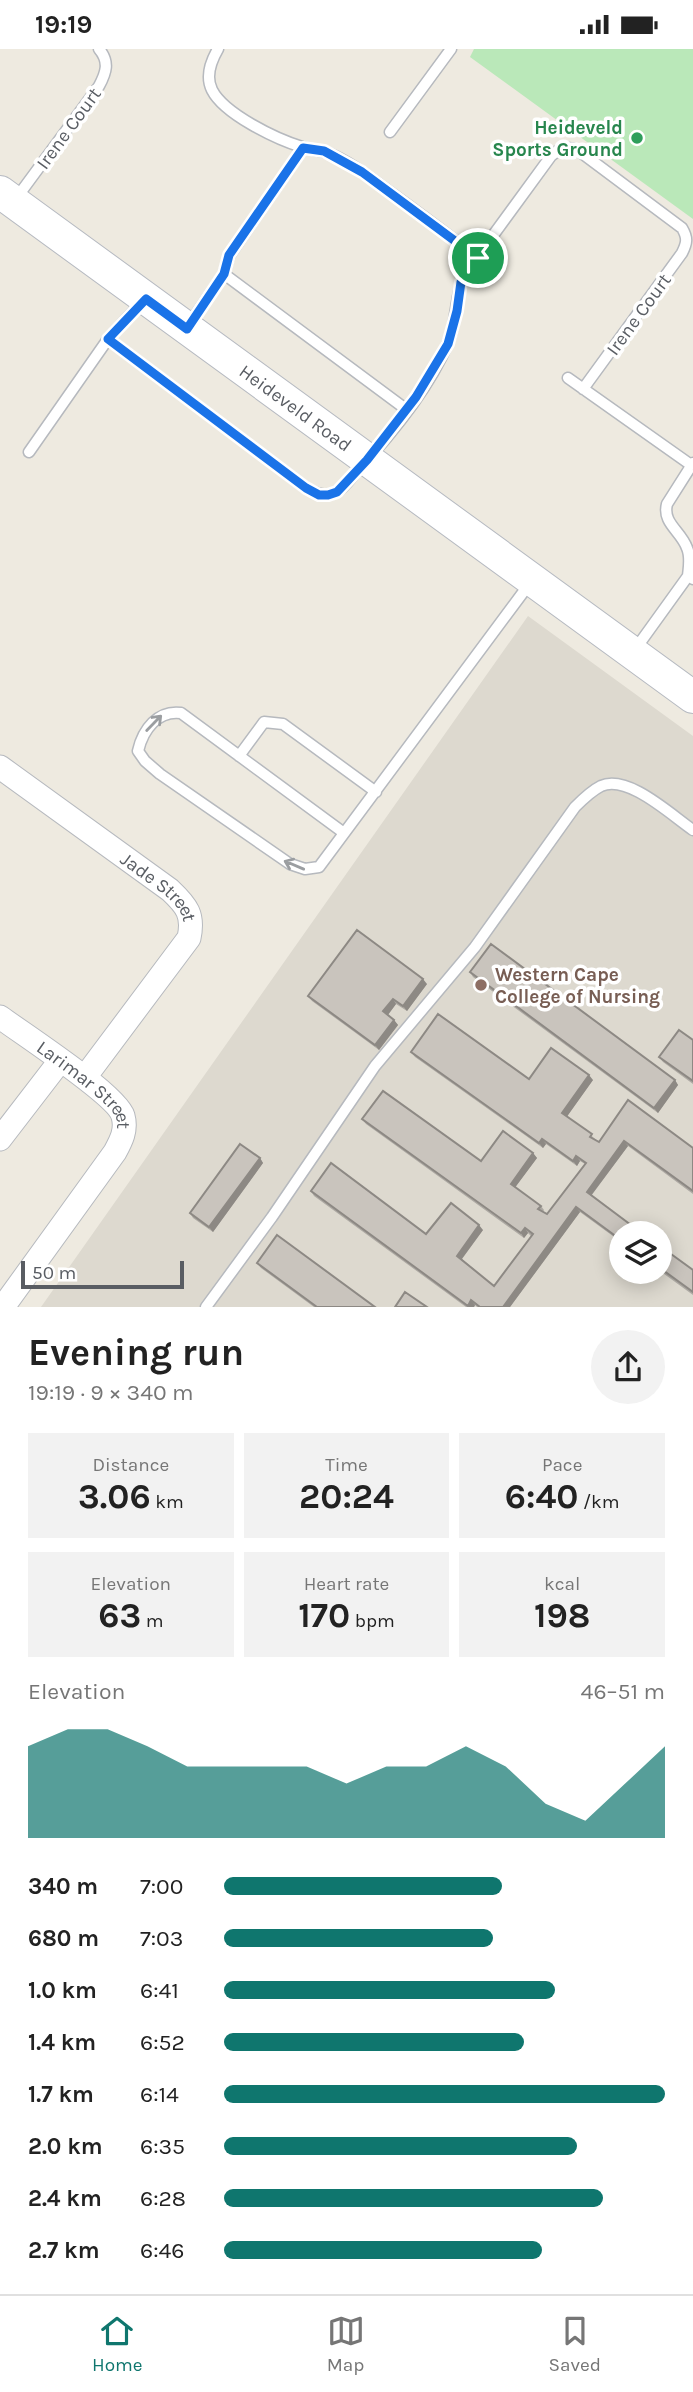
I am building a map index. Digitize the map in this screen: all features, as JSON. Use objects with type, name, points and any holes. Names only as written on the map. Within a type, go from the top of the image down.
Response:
[{"type":"street","name":"Heideveld Road","points":[[4,204],[146,299],[693,697]]},
{"type":"street","name":"Jade Street","points":[[0,767],[170,890],[190,912],[192,924],[189,939],[85,1077]]},
{"type":"street","name":"Larimar Street","points":[[0,1017],[85,1077],[116,1103],[123,1114],[125,1129],[121,1142],[3,1307]]},
{"type":"street","points":[[0,1139],[60,1061]]},
{"type":"lane","name":"Irene Court","points":[[4,204],[99,86],[106,64],[99,49]]},
{"type":"lane","points":[[218,49],[209,69],[209,80],[212,91],[219,100],[250,123],[303,148],[324,151],[345,162],[478,258]]},
{"type":"lane","points":[[390,132],[451,49]]},
{"type":"lane","points":[[187,329],[224,274],[229,255],[303,148]]},
{"type":"lane","name":"Irene Court","points":[[108,339],[306,488],[319,495],[337,492],[407,410],[448,344],[461,282],[551,156],[564,148],[579,151],[682,228],[687,236],[687,244],[682,253],[583,389]]},
{"type":"lane","points":[[224,274],[407,410]]},
{"type":"lane","points":[[29,453],[108,339],[146,299]]},
{"type":"lane","points":[[568,378],[692,464],[665,511],[687,548],[690,578],[632,653]]},
{"type":"lane","points":[[344,833],[181,713],[170,712],[158,717],[141,739],[138,751],[160,774],[290,865],[305,869],[319,867],[532,580]]},
{"type":"lane","points":[[239,755],[264,722],[283,724],[376,792]]},
{"type":"lane","points":[[206,1307],[272,1217],[375,1066],[475,947],[575,807],[603,785],[621,783],[633,788],[693,830]]},
{"type":"shaded area","name":"Western Cape College of Nursing","points":[[528,616],[693,736],[693,1307],[41,1307]]},
{"type":"green space","name":"Heideveld Sports Ground","points":[[474,49],[693,49],[693,219],[470,57]]},
{"type":"building","points":[[357,930],[423,979],[403,1006],[393,999],[383,1011],[394,1020],[375,1045],[308,996]]},
{"type":"building","points":[[491,944],[675,1080],[654,1108],[470,972]]},
{"type":"building","points":[[438,1014],[529,1079],[551,1048],[589,1075],[562,1113],[599,1142],[628,1100],[693,1148],[693,1191],[624,1141],[587,1192],[626,1221],[609,1221],[609,1231],[576,1207],[503,1307],[480,1307],[471,1300],[468,1306],[311,1191],[331,1163],[426,1234],[451,1203],[479,1225],[457,1256],[494,1286],[533,1234],[525,1228],[521,1233],[362,1119],[383,1091],[481,1161],[503,1131],[533,1153],[511,1184],[541,1206],[538,1209],[547,1214],[586,1163],[576,1156],[573,1161],[542,1139],[539,1143],[411,1052]]},
{"type":"building","points":[[679,1030],[693,1040],[693,1081],[659,1057]]},
{"type":"building","points":[[240,1144],[260,1158],[209,1227],[190,1213]]},
{"type":"building","points":[[277,1235],[375,1307],[317,1307],[257,1263]]},
{"type":"building","points":[[672,1255],[693,1270],[693,1292],[672,1277]]},
{"type":"building","points":[[405,1292],[427,1307],[395,1307]]},
{"type":"place","name":"Heideveld Sports Ground","points":[[637,138]]},
{"type":"place","name":"Western Cape College of Nursing","points":[[481,985]]},
{"type":"route","points":[[303,148],[337,156],[478,258],[461,282],[453,330],[439,362],[416,397],[367,460],[337,492],[328,495],[319,495],[306,488],[108,339],[146,299],[187,329],[224,274],[229,255],[303,148]]}]
